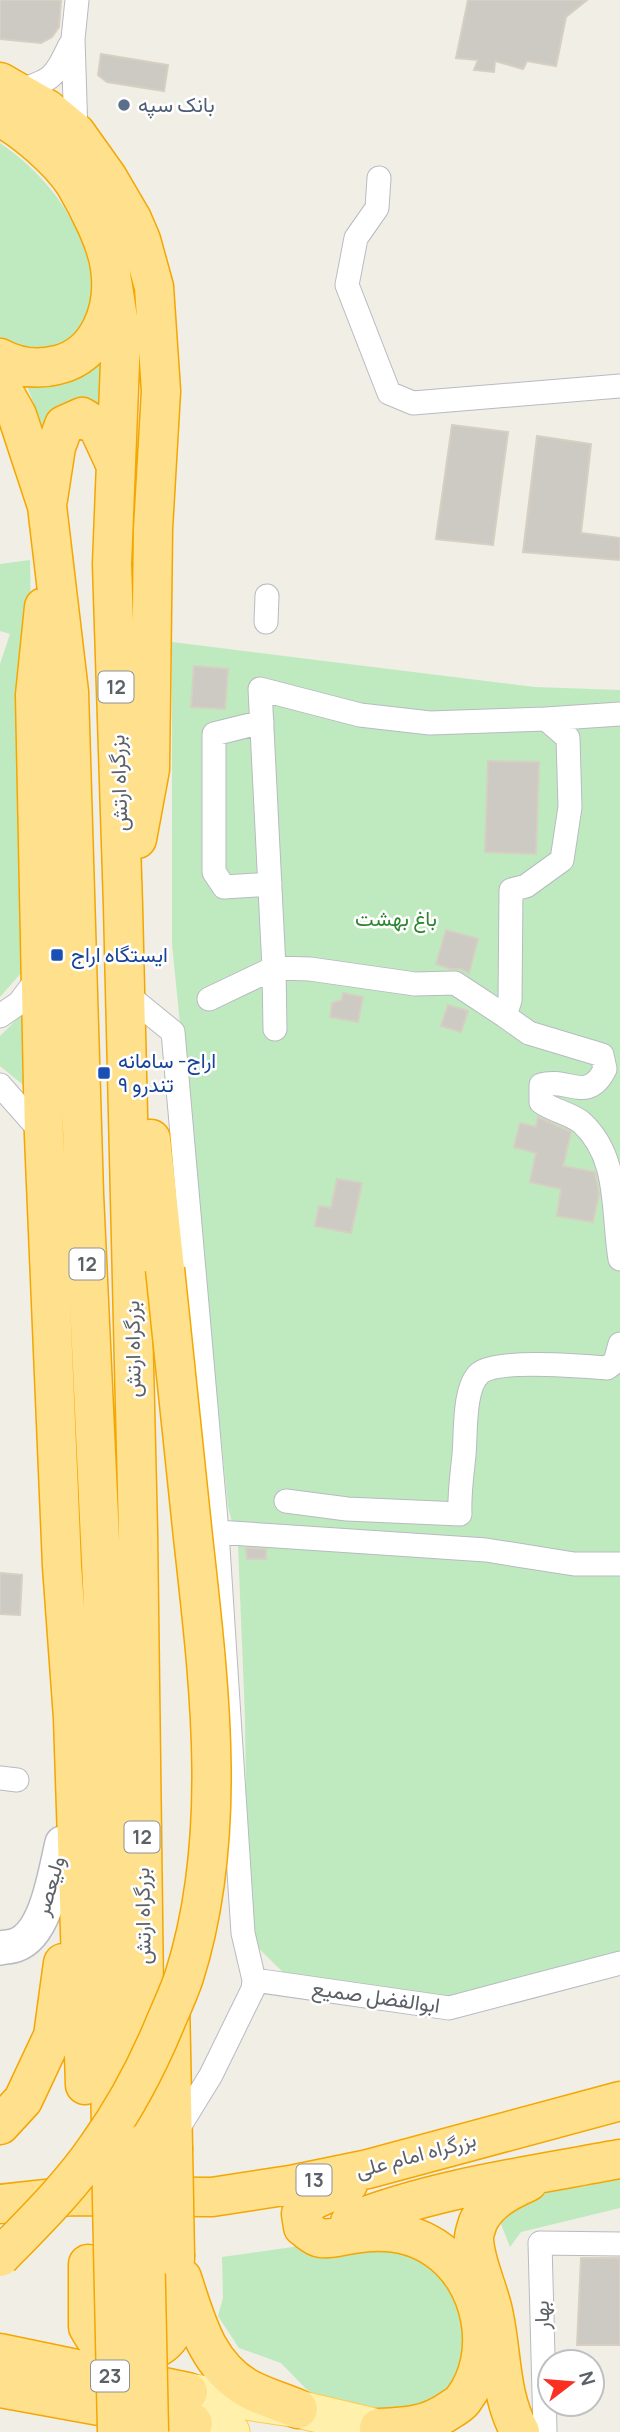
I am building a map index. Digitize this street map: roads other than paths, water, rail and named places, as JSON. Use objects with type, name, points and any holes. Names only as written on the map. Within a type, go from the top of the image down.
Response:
[{"type":"highway","points":[[0,358],[27,367],[47,368],[67,363],[83,354],[96,340],[105,322],[110,300],[110,268],[96,224],[74,182],[39,145],[12,123],[6,97],[47,109],[76,133],[108,178],[141,240],[149,264],[158,310],[161,391],[153,529],[150,769],[123,906]]},
{"type":"highway","name":"بزرگراه ارتش","points":[[110,268],[121,337],[112,564],[138,1531],[144,1992],[137,2147],[117,2432]]},
{"type":"highway","name":"بزرگراه ارتش","points":[[0,385],[17,415],[50,524],[69,692],[84,1194],[106,1668],[137,2147],[149,2432]]},
{"type":"highway","points":[[116,468],[98,427],[82,417],[65,425],[56,447],[35,695],[44,1136],[62,1566],[73,1718],[137,2147],[204,2343],[216,2360],[247,2388],[299,2409]]},
{"type":"highway","points":[[0,2257],[67,2186],[98,2147],[130,2097],[156,2045],[184,1979],[197,1930],[211,1826],[210,1713],[201,1602],[153,1150],[125,993]]},
{"type":"highway","points":[[44,1136],[84,1194],[49,1260]]},
{"type":"highway","points":[[0,2125],[23,2100],[52,2036],[64,1959],[62,1843],[54,1724],[62,1566]]},
{"type":"highway","name":"بزرگراه امام علی","points":[[0,2204],[72,2196],[212,2197],[290,2185],[368,2169],[620,2101]]},
{"type":"highway","points":[[137,2147],[88,2264],[88,2327],[99,2343],[107,2349],[140,2353],[157,2350],[164,2344],[170,2336],[175,2257]]},
{"type":"highway","name":"بزرگراه امام علی","points":[[315,2236],[374,2212],[429,2196],[620,2159]]},
{"type":"highway","points":[[368,2169],[353,2181],[311,2201],[301,2214],[303,2227],[323,2239],[388,2231],[414,2236],[436,2248],[452,2262],[473,2294],[480,2313],[482,2334],[476,2375],[462,2402],[438,2419],[387,2430]]},
{"type":"highway","points":[[532,2431],[509,2403],[499,2361],[495,2317],[474,2237],[479,2221],[492,2202],[511,2190],[552,2172]]},
{"type":"highway","points":[[175,2257],[192,2416]]},
{"type":"highway","name":"23","points":[[14,2373],[192,2416]]},
{"type":"main road","name":"ولیعصر","points":[[0,1948],[18,1945],[37,1929],[47,1905],[62,1843]]},
{"type":"main road","points":[[192,2416],[299,2409],[387,2430]]},
{"type":"main road","points":[[192,2416],[231,2432]]},
{"type":"street","points":[[76,133],[73,39],[77,0]]},
{"type":"street","points":[[6,97],[55,75],[73,39]]},
{"type":"street","points":[[379,178],[377,208],[356,238],[347,285],[389,393],[412,403],[620,386]]},
{"type":"street","points":[[266,622],[267,596]]},
{"type":"street","points":[[275,1029],[260,690],[360,715],[430,723],[620,714]]},
{"type":"street","points":[[505,1016],[510,1000],[511,890],[526,886],[562,860],[570,807],[568,738],[545,719]]},
{"type":"street","points":[[262,722],[214,734],[214,872],[224,887],[270,884]]},
{"type":"street","points":[[209,999],[274,968],[310,969],[415,984],[455,983],[529,1034],[573,1044],[611,1057],[594,1086],[583,1089],[550,1082],[541,1085],[541,1102],[552,1110],[579,1120],[597,1136],[617,1182],[620,1259]]},
{"type":"street","points":[[0,1016],[19,1003],[41,974]]},
{"type":"street","points":[[125,993],[173,1032],[217,1532],[243,1933],[254,1980],[249,2000],[211,2075],[137,2147]]},
{"type":"street","points":[[0,1085],[44,1136]]},
{"type":"street","points":[[286,1501],[347,1509],[460,1514],[467,1409],[470,1390],[479,1374],[492,1367],[574,1365],[613,1369],[620,1344]]},
{"type":"street","points":[[217,1532],[486,1550],[574,1564],[620,1564]]},
{"type":"street","name":"ابوالفضل صمیع","points":[[254,1980],[449,2008],[620,1963]]},
{"type":"street","name":"بهار","points":[[532,2431],[540,2242],[620,2244]]},
{"type":"place","name":"بانک سپه","points":[[124,105]]},
{"type":"place","name":"ایستگاه اراج","points":[[57,955]]},
{"type":"place","name":"اراج- سامانه ۹ تندرو","points":[[104,1073]]},
{"type":"park label","name":"باغ بهشت","points":[[396,919]]}]
